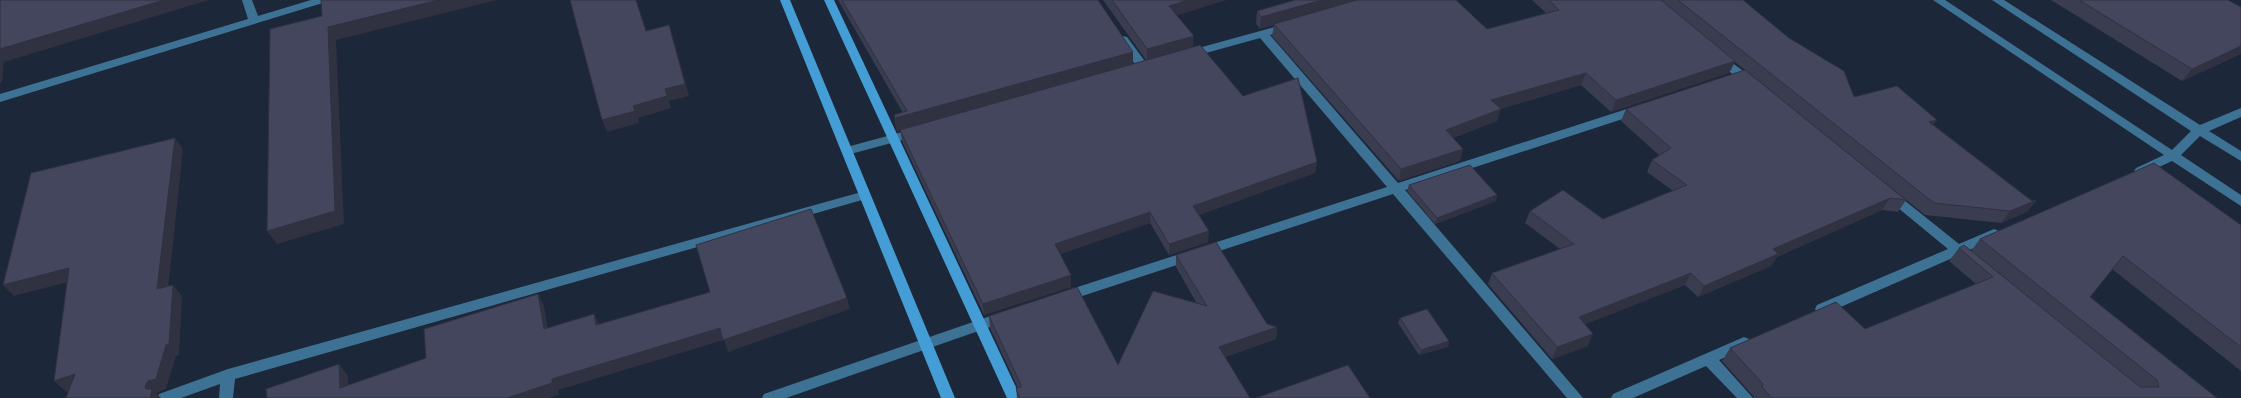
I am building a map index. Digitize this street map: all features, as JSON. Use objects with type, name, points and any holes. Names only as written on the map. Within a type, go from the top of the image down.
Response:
[{"type":"main road","points":[[784,0],[948,398]]},
{"type":"main road","points":[[829,0],[1014,398]]},
{"type":"street","points":[[247,0],[254,21]]},
{"type":"street","points":[[0,98],[322,0]]},
{"type":"street","points":[[1938,0],[2241,201]]},
{"type":"street","points":[[1997,0],[2241,157]]},
{"type":"street","points":[[1180,57],[1298,23]]},
{"type":"street","points":[[1117,30],[1143,67]]},
{"type":"street","points":[[1262,34],[1576,398]]},
{"type":"street","points":[[1711,50],[1757,88]]},
{"type":"street","points":[[1723,82],[1742,75]]},
{"type":"street","points":[[1055,300],[1648,106]]},
{"type":"street","points":[[2128,176],[2173,156],[2200,130],[2241,112]]},
{"type":"street","points":[[847,151],[930,128]]},
{"type":"street","points":[[1881,188],[1973,262]]},
{"type":"street","points":[[164,398],[228,375],[865,194]]},
{"type":"street","points":[[1806,316],[2003,230]]},
{"type":"street","points":[[769,398],[925,342],[1017,312]]},
{"type":"street","points":[[1618,398],[1753,339]]},
{"type":"street","points":[[1708,358],[1746,398]]},
{"type":"street","points":[[226,398],[228,375]]},
{"type":"building","points":[[0,0],[164,0],[0,49]]},
{"type":"building","points":[[321,0],[439,0],[328,27],[335,211],[267,231],[270,29],[322,16]]},
{"type":"building","points":[[570,0],[636,0],[646,31],[669,25],[685,84],[665,89],[667,96],[633,106],[635,111],[602,120]]},
{"type":"building","points":[[842,0],[1098,0],[1133,52],[895,118],[894,115],[907,111]]},
{"type":"building","points":[[1112,0],[1188,0],[1169,6],[1194,36],[1147,49]]},
{"type":"building","points":[[1295,0],[1322,0],[1261,17],[1257,11]]},
{"type":"building","points":[[1357,0],[1456,0],[1487,29],[1559,10],[1549,0],[1661,0],[1735,61],[1616,100],[1586,73],[1491,100],[1501,109],[1446,130],[1463,149],[1401,169],[1274,24]]},
{"type":"building","points":[[1678,0],[1743,0],[1789,38],[1844,71],[1854,97],[1897,86],[1937,120],[1929,122],[2032,201],[2037,200],[2010,211],[1934,203]]},
{"type":"building","points":[[2079,0],[2228,0],[2241,7],[2241,46],[2192,69]]},
{"type":"building","points":[[1200,45],[1243,96],[1298,78],[1317,162],[1193,206],[1209,231],[1169,244],[1150,212],[1055,244],[1071,275],[983,304],[900,130]]},
{"type":"building","points":[[1745,70],[1906,200],[1890,198],[1773,249],[1778,254],[1704,286],[1691,273],[1579,317],[1593,334],[1557,347],[1492,273],[1574,244],[1530,211],[1563,190],[1603,219],[1687,185],[1652,160],[1671,148],[1626,109]]},
{"type":"building","points":[[175,138],[157,289],[173,285],[169,344],[166,345],[156,379],[148,381],[145,386],[146,389],[152,389],[150,398],[66,398],[75,374],[54,381],[69,268],[3,285],[31,173]]},
{"type":"building","points":[[2154,163],[2241,225],[2241,347],[2123,256],[2090,297],[2217,398],[1772,398],[1762,387],[1763,384],[1730,348],[1836,302],[1865,329],[1993,277],[1959,248],[1964,245],[2140,387],[2159,387],[2157,380],[1980,239]]},
{"type":"building","points":[[1470,165],[1497,195],[1437,218],[1409,185]]},
{"type":"building","points":[[811,209],[847,298],[723,340],[720,328],[552,379],[552,383],[507,398],[267,398],[266,389],[339,364],[340,388],[426,358],[424,329],[538,294],[544,329],[594,314],[596,325],[710,292],[696,245]]},
{"type":"building","points":[[1216,242],[1267,324],[1277,327],[1219,347],[1250,398],[1020,398],[1016,388],[1021,387],[1021,385],[989,316],[1077,287],[1118,365],[1153,291],[1207,306],[1176,255]]},
{"type":"building","points":[[1427,309],[1449,341],[1421,350],[1400,318]]},
{"type":"building","points":[[1348,365],[1370,398],[1256,398]]}]
